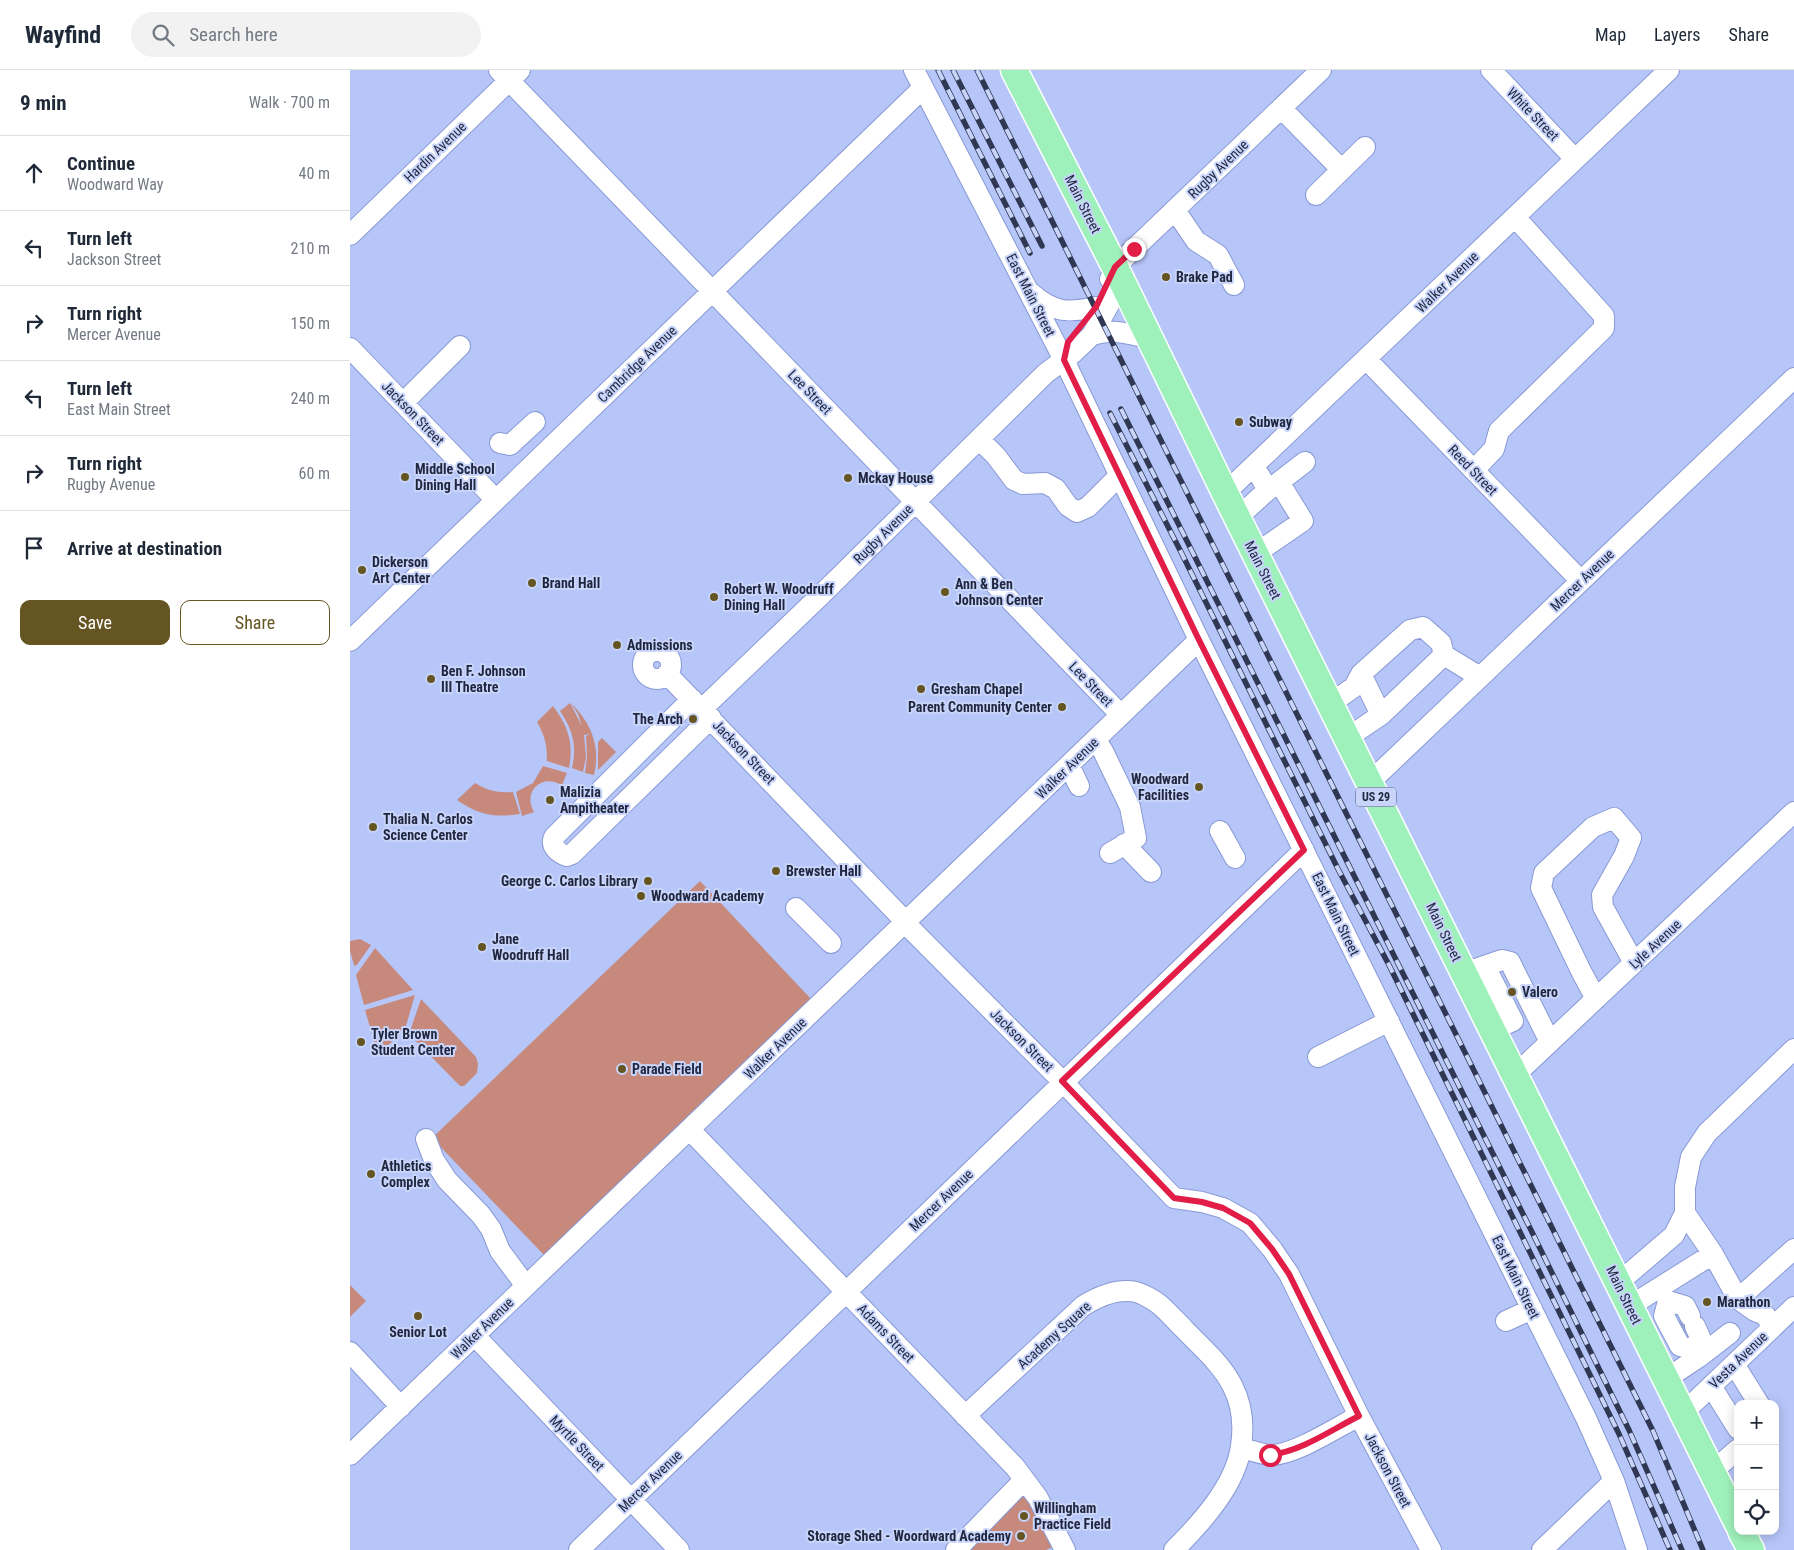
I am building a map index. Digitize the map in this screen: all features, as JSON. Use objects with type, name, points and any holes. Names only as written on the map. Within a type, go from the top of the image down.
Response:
[{"type":"main road","name":"Main Street","points":[[1014,70],[1115,267],[1225,494],[1369,783],[1475,970],[1503,1025],[1515,1075],[1734,1516]]},
{"type":"main road","points":[[1743,1535],[1750,1550]]},
{"type":"street","name":"Rugby Avenue","points":[[1064,360],[1068,342],[1096,307],[1115,267],[1321,70]]},
{"type":"street","name":"White Street","points":[[1491,70],[1575,159]]},
{"type":"street","name":"Walker Avenue","points":[[1225,494],[1668,70]]},
{"type":"street","name":"Hardin Avenue","points":[[350,235],[509,74]]},
{"type":"street","name":"Lee Street","points":[[509,74],[712,291],[1121,715]]},
{"type":"street","name":"Cambridge Avenue","points":[[350,641],[712,291],[919,79]]},
{"type":"street","name":"East Main Street","points":[[919,79],[1064,360],[1199,640],[1389,1021],[1401,1059],[1422,1105],[1532,1309],[1586,1418],[1614,1481],[1637,1550]]},
{"type":"street","points":[[1281,108],[1341,169]]},
{"type":"street","points":[[1316,195],[1365,147]]},
{"type":"street","points":[[1175,210],[1196,241],[1218,255],[1234,285]]},
{"type":"street","points":[[1474,470],[1494,449],[1499,431],[1604,328],[1604,316],[1515,217]]},
{"type":"street","name":"Rugby Avenue","points":[[702,709],[980,440],[1046,373],[1092,335],[1111,301],[1115,289],[1115,267]]},
{"type":"street","points":[[1030,292],[1042,303],[1058,310],[1078,311],[1096,307]]},
{"type":"street","points":[[1092,335],[1108,331],[1122,332],[1151,340]]},
{"type":"street","points":[[403,403],[460,346]]},
{"type":"street","name":"Jackson Street","points":[[350,348],[496,500]]},
{"type":"street","name":"Reed Street","points":[[1366,359],[1581,581]]},
{"type":"street","name":"Mercer Avenue","points":[[1369,783],[1794,378]]},
{"type":"street","points":[[500,443],[510,445],[535,422]]},
{"type":"street","points":[[980,440],[996,456],[1014,480],[1023,484],[1045,483],[1056,489],[1068,506],[1077,512],[1088,507],[1120,475]]},
{"type":"street","points":[[1237,518],[1273,486],[1305,462]]},
{"type":"street","points":[[1254,466],[1303,521],[1255,554]]},
{"type":"street","points":[[1330,704],[1354,687],[1361,674],[1410,630],[1423,627],[1441,643],[1444,654],[1480,678]]},
{"type":"street","name":"Walker Avenue","points":[[350,1455],[690,1130],[904,920],[1096,740],[1199,640]]},
{"type":"street","points":[[1347,738],[1381,715],[1444,654]]},
{"type":"street","name":"Jackson Street","points":[[668,674],[702,709],[840,864],[904,920],[1174,1198],[1202,1202],[1223,1208],[1250,1223],[1272,1249],[1289,1274],[1359,1416],[1431,1550]]},
{"type":"street","points":[[1361,674],[1381,715]]},
{"type":"street","points":[[702,709],[572,854],[567,856],[557,851],[553,843],[554,837],[702,709]]},
{"type":"street","points":[[1096,740],[1130,807],[1136,838],[1117,848],[1151,872]]},
{"type":"street","points":[[1069,765],[1079,786]]},
{"type":"street","name":"Lyle Avenue","points":[[1515,1075],[1794,812]]},
{"type":"street","points":[[1596,999],[1541,888],[1544,873],[1593,827],[1614,818],[1631,838],[1624,856],[1602,896],[1603,907],[1634,963]]},
{"type":"street","points":[[1220,831],[1235,858]]},
{"type":"street","name":"Mercer Avenue","points":[[579,1550],[1062,1081],[1304,850]]},
{"type":"street","points":[[796,908],[831,943]]},
{"type":"street","points":[[1475,970],[1502,960],[1510,962],[1550,1042]]},
{"type":"street","points":[[1503,1025],[1535,1012]]},
{"type":"street","points":[[1318,1057],[1389,1021]]},
{"type":"street","points":[[1618,1282],[1674,1234],[1685,1213],[1685,1187],[1691,1157],[1707,1132],[1794,1049]]},
{"type":"street","name":"Adams Street","points":[[690,1130],[1015,1467],[1038,1498],[1065,1550]]},
{"type":"street","points":[[426,1139],[434,1160],[447,1180],[481,1215],[478,1226],[500,1251],[526,1286]]},
{"type":"street","points":[[1685,1213],[1713,1254],[1738,1299],[1755,1311],[1765,1315],[1773,1326]]},
{"type":"street","points":[[1738,1299],[1794,1250]]},
{"type":"street","points":[[1630,1306],[1664,1294],[1713,1254]]},
{"type":"street","name":"Academy Square","points":[[966,1416],[1082,1306],[1098,1297],[1114,1292],[1137,1292],[1159,1304],[1224,1373],[1233,1387],[1243,1423],[1241,1448],[1233,1476],[1199,1525],[1174,1550]]},
{"type":"street","points":[[1664,1294],[1687,1324],[1700,1337],[1697,1353]]},
{"type":"street","points":[[1664,1294],[1664,1316],[1680,1346],[1697,1353],[1734,1421]]},
{"type":"street","name":"Vesta Avenue","points":[[1683,1413],[1794,1307]]},
{"type":"street","points":[[1506,1321],[1532,1309]]},
{"type":"street","points":[[1666,1379],[1697,1353],[1730,1333],[1755,1311]]},
{"type":"street","points":[[1730,1333],[1757,1400]]},
{"type":"street","name":"Myrtle Street","points":[[474,1336],[680,1550]]},
{"type":"street","points":[[352,1345],[372,1376],[401,1407]]},
{"type":"street","points":[[1241,1448],[1270,1455],[1284,1453],[1359,1416]]},
{"type":"street","points":[[1712,1472],[1734,1453]]},
{"type":"street","points":[[956,1550],[1024,1480]]},
{"type":"street","points":[[1542,1550],[1614,1481]]},
{"type":"shaded area","points":[[570,703],[582,726],[578,714],[571,703],[584,719],[593,736],[596,754],[594,775],[585,773],[587,756],[586,736],[590,734],[584,735],[586,757],[583,772],[572,768],[573,738],[560,711]]},
{"type":"shaded area","points":[[553,706],[563,721],[568,735],[571,751],[569,768],[547,761],[545,741],[537,722]]},
{"type":"shaded area","points":[[602,738],[616,752],[598,770],[598,742]]},
{"type":"shaded area","points":[[543,766],[567,773],[562,785],[548,781],[536,786],[530,797],[534,812],[522,816],[516,792],[533,783]]},
{"type":"shaded area","points":[[475,783],[493,791],[513,792],[520,814],[503,816],[487,814],[472,809],[457,800]]},
{"type":"shaded area","name":"Parade Field","points":[[700,881],[812,1000],[544,1255],[432,1138]]},
{"type":"shaded area","points":[[360,939],[371,945],[356,966],[350,951],[350,941]]},
{"type":"shaded area","points":[[375,948],[413,990],[364,1005],[356,975]]},
{"type":"shaded area","points":[[415,995],[405,1029],[378,1055],[365,1010]]},
{"type":"shaded area","points":[[421,999],[476,1057],[478,1064],[477,1073],[464,1086],[460,1086],[409,1034]]},
{"type":"shaded area","points":[[350,1285],[366,1301],[350,1317]]},
{"type":"shaded area","name":"Willingham Practice Field","points":[[1030,1489],[1059,1544],[1046,1550],[970,1550]]},
{"type":"tunnel","points":[[1679,1321],[1685,1332]]},
{"type":"railway","points":[[938,70],[1030,253]]},
{"type":"railway","points":[[953,70],[1042,246]]},
{"type":"railway","points":[[977,70],[1653,1431],[1703,1550]]},
{"type":"railway","points":[[1121,409],[1529,1226],[1629,1430],[1682,1550]]},
{"type":"railway","points":[[1110,413],[1338,869],[1389,965],[1619,1434],[1670,1550]]},
{"type":"place","name":"Brake Pad","points":[[1166,277]]},
{"type":"place","name":"Subway","points":[[1239,422]]},
{"type":"place","name":"Middle School Dining Hall","points":[[405,477]]},
{"type":"place","name":"Mckay House","points":[[848,478]]},
{"type":"place","name":"Dickerson Art Center","points":[[362,570]]},
{"type":"place","name":"Brand Hall","points":[[532,583]]},
{"type":"place","name":"Ann & Ben Johnson Center","points":[[945,592]]},
{"type":"place","name":"Robert W. Woodruff Dining Hall","points":[[714,597]]},
{"type":"place","name":"Admissions","points":[[617,645]]},
{"type":"place","name":"Ben F. Johnson III Theatre","points":[[431,679]]},
{"type":"place","name":"Gresham Chapel","points":[[921,689]]},
{"type":"place","name":"Parent Community Center","points":[[1062,707]]},
{"type":"place","name":"The Arch","points":[[693,719]]},
{"type":"place","name":"Woodward Facilities","points":[[1199,787]]},
{"type":"place","name":"Malizia Ampitheater","points":[[550,800]]},
{"type":"place","name":"Thalia N. Carlos Science Center","points":[[373,827]]},
{"type":"place","name":"Brewster Hall","points":[[776,871]]},
{"type":"place","name":"George C. Carlos Library","points":[[648,881]]},
{"type":"place","name":"Woodward Academy","points":[[641,896]]},
{"type":"place","name":"Jane Woodruff Hall","points":[[482,947]]},
{"type":"place","name":"Valero","points":[[1512,992]]},
{"type":"place","name":"Tyler Brown Student Center","points":[[361,1042]]},
{"type":"place","name":"Parade Field","points":[[622,1069]]},
{"type":"place","name":"Athletics Complex","points":[[371,1174]]},
{"type":"place","name":"Marathon","points":[[1707,1302]]},
{"type":"place","name":"Senior Lot","points":[[418,1316]]},
{"type":"place","name":"Willingham Practice Field","points":[[1024,1516]]},
{"type":"place","name":"Storage Shed - Woordward Academy","points":[[1021,1536]]},
{"type":"route","points":[[1134,249],[1115,267],[1096,307],[1068,342],[1064,360],[1199,640],[1304,850],[1062,1081],[1174,1198],[1202,1202],[1223,1208],[1250,1223],[1272,1249],[1289,1274],[1359,1416],[1295,1449],[1270,1455]]}]
